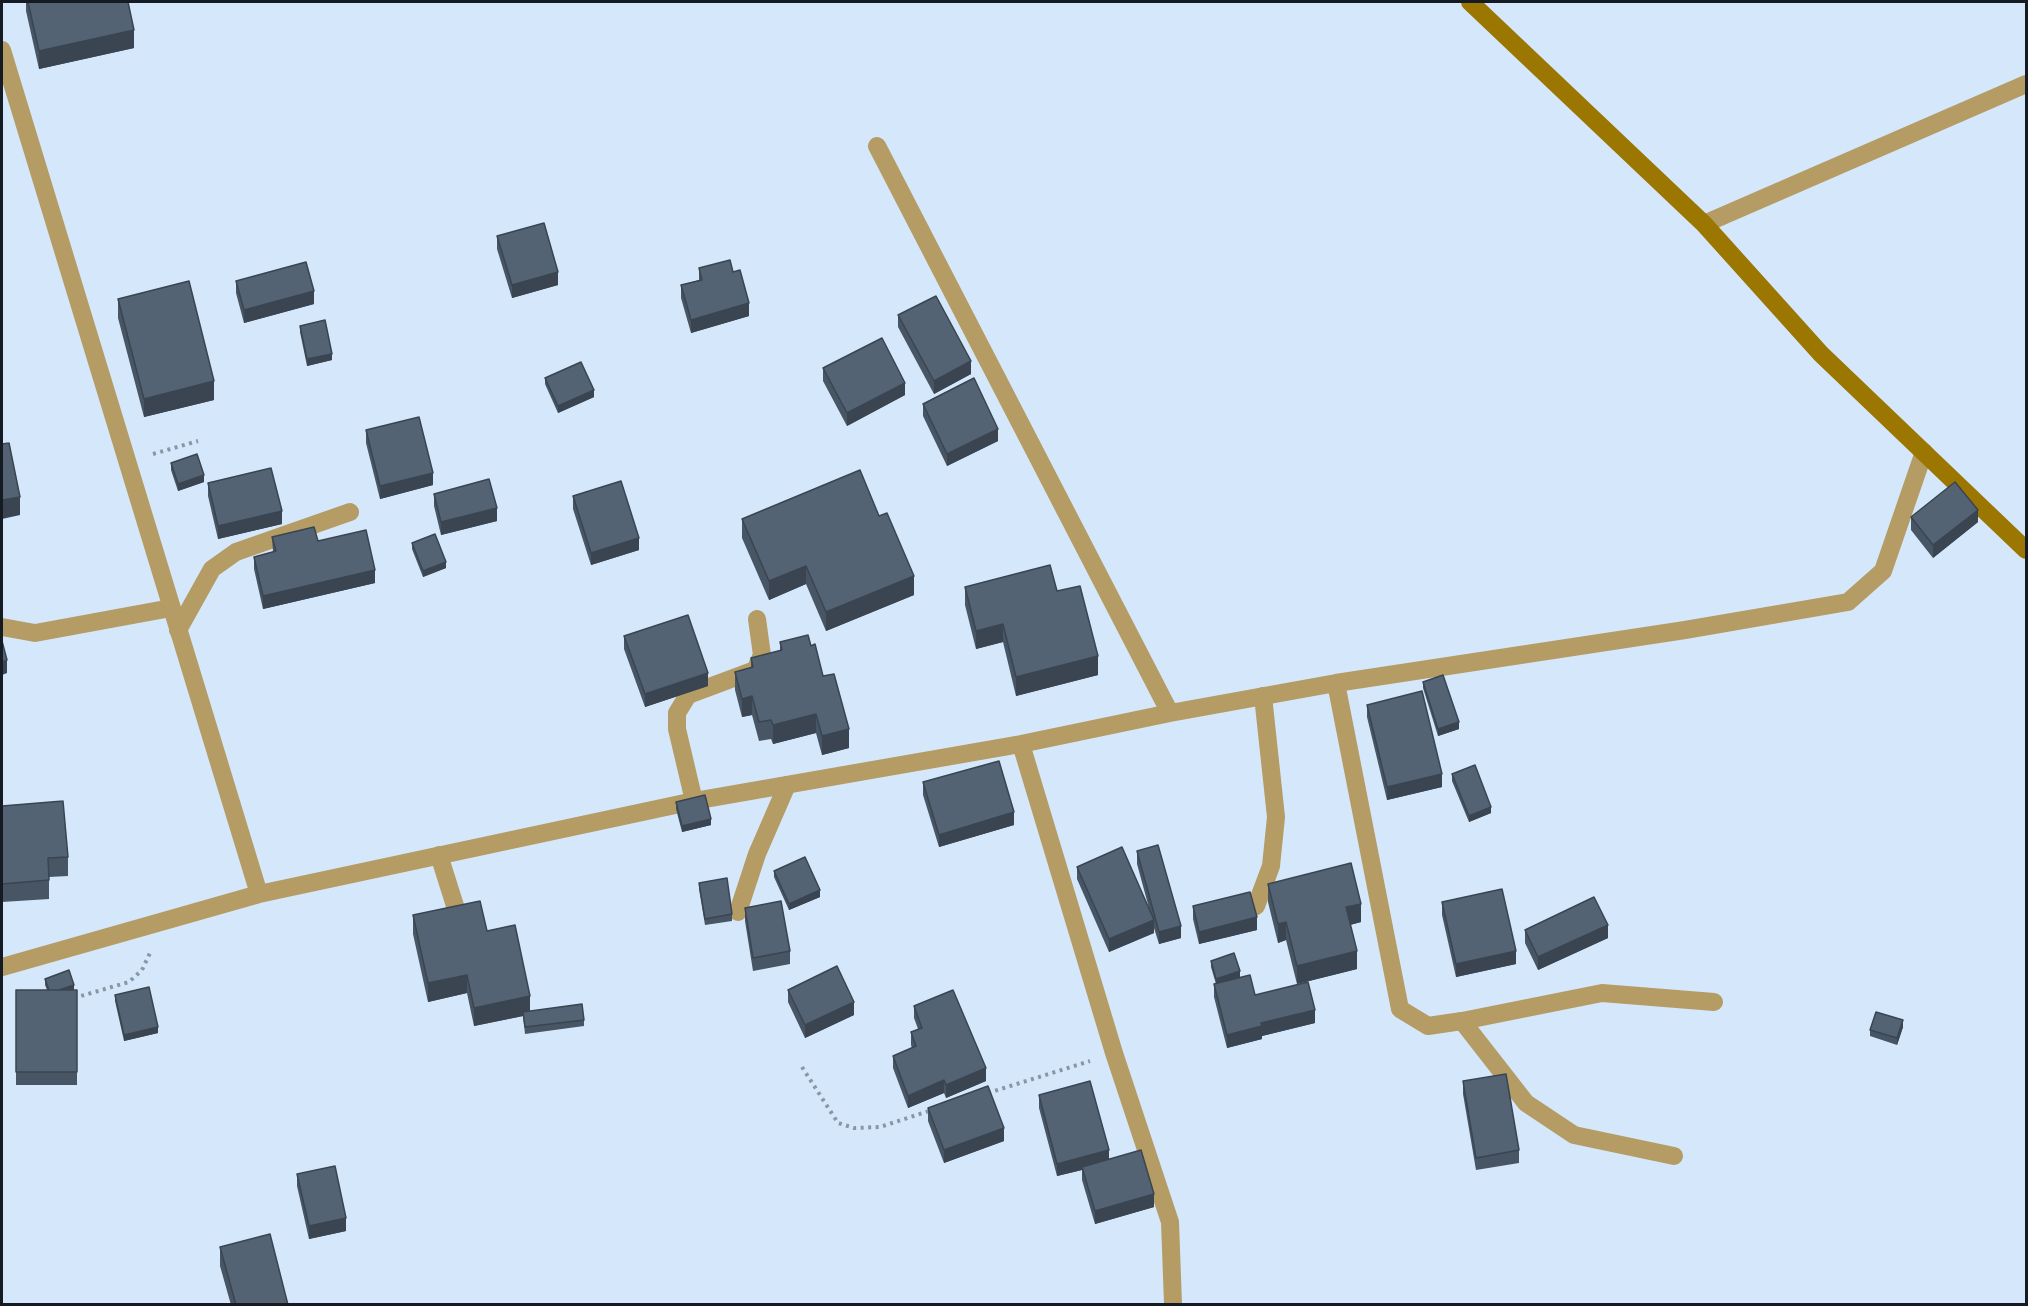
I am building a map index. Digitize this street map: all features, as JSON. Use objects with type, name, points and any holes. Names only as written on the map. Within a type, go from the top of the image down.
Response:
[{"type":"street","points":[[1470,2],[1704,224],[1821,354],[2026,550]]},
{"type":"street","points":[[2,50],[259,894]]},
{"type":"street","points":[[1704,224],[2026,84]]},
{"type":"street","points":[[878,146],[1170,713]]},
{"type":"street","points":[[2,967],[259,894],[694,801],[1021,744],[1170,713],[1336,683],[1685,630],[1848,602],[1883,571],[1924,452]]},
{"type":"street","points":[[178,630],[213,569],[236,552],[350,512]]},
{"type":"street","points":[[2,627],[35,633],[171,608]]},
{"type":"street","points":[[694,801],[677,729],[677,713],[688,695],[755,670],[762,655],[757,619]]},
{"type":"street","points":[[1336,683],[1400,1009],[1428,1026],[1602,993],[1714,1002]]},
{"type":"street","points":[[1256,906],[1271,866],[1276,818],[1263,696]]},
{"type":"street","points":[[1021,744],[1114,1053],[1170,1222],[1173,1305]]},
{"type":"street","points":[[738,912],[757,854],[787,785]]},
{"type":"street","points":[[439,855],[466,942]]},
{"type":"street","points":[[1462,1021],[1526,1103],[1574,1135],[1674,1156]]},
{"type":"path","points":[[126,462],[198,441]]},
{"type":"path","points":[[75,998],[129,982],[142,970],[150,954],[148,925]]},
{"type":"path","points":[[980,1095],[1114,1053]]},
{"type":"path","points":[[802,1067],[838,1123],[854,1128],[880,1127],[936,1109]]},
{"type":"building","points":[[28,2],[128,2],[134,30],[39,51]]},
{"type":"building","points":[[544,223],[558,272],[512,285],[497,236]]},
{"type":"building","points":[[730,260],[733,272],[740,270],[749,303],[691,320],[681,285],[702,280],[699,268]]},
{"type":"building","points":[[306,262],[314,291],[244,310],[236,281]]},
{"type":"building","points":[[189,281],[214,381],[144,399],[118,299]]},
{"type":"building","points":[[936,296],[971,361],[934,381],[898,315]]},
{"type":"building","points":[[325,320],[332,354],[307,359],[300,326]]},
{"type":"building","points":[[882,338],[905,383],[847,413],[823,368]]},
{"type":"building","points":[[581,362],[594,390],[558,406],[545,378]]},
{"type":"building","points":[[974,378],[998,429],[947,454],[923,404]]},
{"type":"building","points":[[419,417],[433,473],[380,486],[366,430]]},
{"type":"building","points":[[9,443],[20,497],[2,500],[2,444]]},
{"type":"building","points":[[197,454],[204,475],[178,484],[171,463]]},
{"type":"building","points":[[271,468],[282,511],[218,526],[208,483]]},
{"type":"building","points":[[860,470],[879,516],[887,513],[914,576],[826,612],[806,566],[769,581],[742,519]]},
{"type":"building","points":[[489,479],[497,508],[441,522],[434,494]]},
{"type":"building","points":[[621,481],[639,538],[591,553],[573,496]]},
{"type":"building","points":[[1955,482],[1978,510],[1933,545],[1911,517]]},
{"type":"building","points":[[314,527],[318,541],[366,530],[375,570],[263,596],[254,557],[276,551],[272,537]]},
{"type":"building","points":[[435,534],[446,562],[423,571],[412,543]]},
{"type":"building","points":[[1050,565],[1057,591],[1080,586],[1098,656],[1016,677],[1003,624],[976,631],[965,587]]},
{"type":"building","points":[[688,615],[708,673],[645,694],[624,636]]},
{"type":"building","points":[[808,635],[811,646],[815,644],[823,676],[834,674],[849,729],[822,736],[816,714],[773,725],[771,720],[759,722],[752,696],[742,699],[735,672],[753,667],[751,658],[782,650],[780,642]]},
{"type":"building","points":[[2,641],[7,660],[2,662]]},
{"type":"building","points":[[1443,675],[1459,722],[1438,729],[1423,682]]},
{"type":"building","points":[[1422,691],[1442,774],[1387,787],[1367,705]]},
{"type":"building","points":[[999,761],[1014,812],[939,835],[923,782]]},
{"type":"building","points":[[1475,765],[1491,807],[1469,816],[1452,774]]},
{"type":"building","points":[[705,795],[711,819],[682,826],[676,802]]},
{"type":"building","points":[[63,801],[68,857],[48,858],[49,880],[2,884],[2,806]]},
{"type":"building","points":[[1158,845],[1181,926],[1159,932],[1137,851]]},
{"type":"building","points":[[1122,847],[1154,920],[1109,939],[1077,867]]},
{"type":"building","points":[[805,857],[820,890],[789,904],[774,871]]},
{"type":"building","points":[[1351,863],[1361,904],[1346,907],[1357,951],[1297,966],[1286,922],[1278,924],[1268,884]]},
{"type":"building","points":[[727,878],[732,914],[705,919],[699,883]]},
{"type":"building","points":[[1502,889],[1516,951],[1456,964],[1442,902]]},
{"type":"building","points":[[1250,892],[1257,917],[1199,932],[1193,906]]},
{"type":"building","points":[[1594,897],[1608,925],[1538,957],[1525,930]]},
{"type":"building","points":[[480,901],[487,931],[515,925],[530,996],[474,1008],[467,975],[428,983],[413,915]]},
{"type":"building","points":[[781,901],[790,951],[753,958],[745,908]]},
{"type":"building","points":[[1234,953],[1240,971],[1216,979],[1211,961]]},
{"type":"building","points":[[837,966],[854,1002],[805,1025],[788,990]]},
{"type":"building","points":[[69,970],[74,985],[59,990],[49,990],[45,979]]},
{"type":"building","points":[[1250,975],[1255,995],[1308,982],[1315,1010],[1261,1023],[1262,1026],[1227,1035],[1214,984]]},
{"type":"building","points":[[149,987],[158,1027],[124,1035],[115,995]]},
{"type":"building","points":[[16,990],[77,990],[77,1072],[16,1072]]},
{"type":"building","points":[[953,990],[986,1068],[946,1085],[944,1080],[908,1096],[893,1056],[916,1046],[911,1032],[922,1028],[914,1006]]},
{"type":"building","points":[[582,1004],[584,1020],[525,1027],[523,1012]]},
{"type":"building","points":[[1876,1012],[1903,1020],[1897,1038],[1870,1030]]},
{"type":"building","points":[[1506,1074],[1519,1150],[1476,1158],[1463,1081]]},
{"type":"building","points":[[1090,1081],[1109,1150],[1057,1164],[1039,1095]]},
{"type":"building","points":[[988,1086],[1004,1128],[944,1150],[928,1108]]},
{"type":"building","points":[[1141,1150],[1154,1194],[1095,1211],[1082,1167]]},
{"type":"building","points":[[335,1166],[346,1218],[309,1226],[297,1174]]},
{"type":"building","points":[[270,1234],[288,1305],[236,1305],[220,1247]]}]
